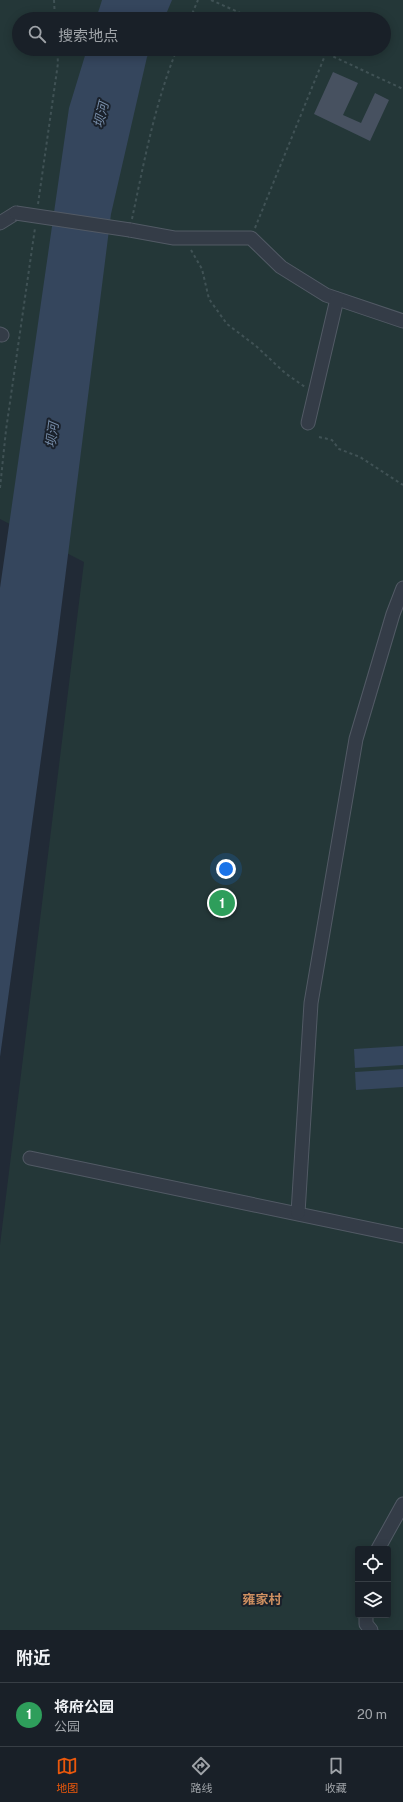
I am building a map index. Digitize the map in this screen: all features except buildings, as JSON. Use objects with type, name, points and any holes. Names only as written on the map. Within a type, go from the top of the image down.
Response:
[{"type":"lane","points":[[0,223],[16,213],[174,238],[251,238],[280,266],[326,295],[403,321]]},
{"type":"lane","points":[[308,423],[337,299]]},
{"type":"lane","points":[[298,1213],[311,1004],[356,739],[398,615],[403,588]]},
{"type":"lane","points":[[30,1158],[403,1236]]},
{"type":"lane","points":[[380,1546],[403,1504]]},
{"type":"lane","points":[[366,1618],[366,1624],[371,1630]]},
{"type":"path","points":[[54,0],[55,12]]},
{"type":"path","points":[[193,12],[198,0]]},
{"type":"path","points":[[211,0],[238,12]]},
{"type":"path","points":[[37,211],[58,62],[58,56]]},
{"type":"path","points":[[130,230],[148,140],[174,56]]},
{"type":"path","points":[[251,238],[325,56]]},
{"type":"path","points":[[332,56],[403,89]]},
{"type":"path","points":[[0,488],[6,430],[35,227]]},
{"type":"path","points":[[182,238],[194,254],[202,269],[209,299],[226,324],[256,346],[285,373],[314,393]]},
{"type":"path","points":[[320,437],[332,440],[339,449],[360,457],[403,485]]},
{"type":"shaded area","points":[[0,0],[403,0],[403,1630],[0,1630],[0,1245],[84,562],[0,519]]},
{"type":"water","points":[[102,0],[172,0],[167,12],[98,12]]},
{"type":"water","name":"坝河","points":[[85,56],[148,56],[111,214],[57,642],[0,1057],[0,588],[69,108]]},
{"type":"water","points":[[403,1046],[403,1065],[355,1068],[354,1049]]},
{"type":"water","points":[[403,1069],[403,1087],[356,1090],[355,1072]]},
{"type":"place","name":"将府公园","points":[[222,903]]},
{"type":"district","name":"雍家村","points":[[262,1599]]}]
